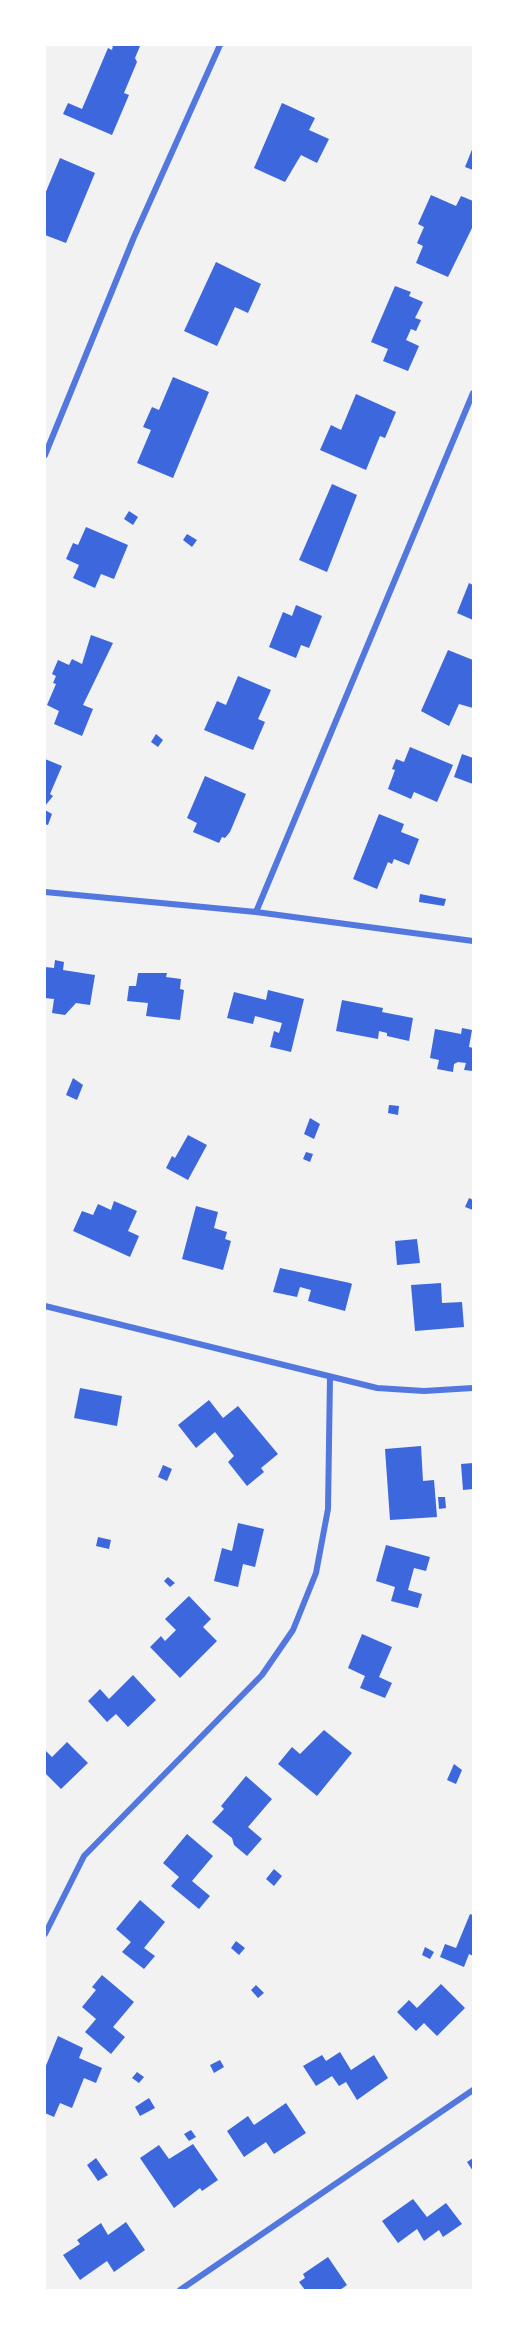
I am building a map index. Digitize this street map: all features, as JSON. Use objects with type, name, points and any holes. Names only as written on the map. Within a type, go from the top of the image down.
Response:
[{"type":"street","points":[[45,455],[134,237],[220,45]]},
{"type":"street","points":[[255,912],[473,393]]},
{"type":"street","points":[[45,892],[255,912],[473,941]]},
{"type":"street","points":[[45,1306],[376,1389],[424,1391],[473,1388]]},
{"type":"street","points":[[45,1934],[84,1856],[262,1674],[292,1630],[316,1573],[328,1509],[330,1377]]},
{"type":"street","points":[[180,2290],[473,2090]]},
{"type":"building","points":[[113,45],[140,46],[135,58],[137,62],[124,93],[129,95],[112,135],[63,114],[68,103],[82,109],[108,48],[112,50]]},
{"type":"building","points":[[282,103],[315,118],[309,130],[329,139],[317,163],[301,155],[285,182],[254,168]]},
{"type":"building","points":[[473,147],[473,170],[465,167]]},
{"type":"building","points":[[60,158],[95,173],[66,243],[45,235],[45,194]]},
{"type":"building","points":[[431,195],[456,206],[461,196],[473,201],[473,226],[448,277],[416,263],[423,246],[417,243],[424,227],[418,224]]},
{"type":"building","points":[[216,262],[261,284],[248,313],[235,307],[217,346],[184,331]]},
{"type":"building","points":[[395,286],[411,292],[409,296],[423,302],[415,318],[421,320],[416,331],[411,329],[406,340],[419,346],[408,371],[383,361],[388,349],[371,342]]},
{"type":"building","points":[[173,377],[209,392],[173,478],[137,463],[151,430],[143,427],[152,407],[159,410]]},
{"type":"building","points":[[356,394],[396,412],[385,438],[380,436],[366,470],[320,450],[331,425],[341,430]]},
{"type":"building","points":[[332,484],[357,495],[327,572],[299,560]]},
{"type":"building","points":[[129,511],[138,517],[133,525],[124,519]]},
{"type":"building","points":[[86,527],[128,545],[114,579],[101,574],[95,588],[73,578],[79,565],[66,559],[73,543],[78,545]]},
{"type":"building","points":[[187,534],[197,540],[192,547],[183,540]]},
{"type":"building","points":[[469,583],[473,585],[473,620],[457,613]]},
{"type":"building","points":[[296,605],[322,616],[309,648],[301,645],[296,658],[269,647],[283,612],[292,616]]},
{"type":"building","points":[[91,635],[113,643],[83,705],[93,709],[82,736],[54,724],[59,711],[47,705],[56,684],[53,683],[56,676],[52,674],[58,660],[69,665],[72,659],[82,664]]},
{"type":"building","points":[[448,650],[473,660],[473,708],[459,704],[449,726],[421,711]]},
{"type":"building","points":[[238,676],[271,690],[258,719],[265,722],[253,750],[204,730],[217,701],[226,705]]},
{"type":"building","points":[[156,734],[163,740],[158,747],[151,742]]},
{"type":"building","points":[[410,747],[453,765],[437,802],[414,792],[411,799],[388,789],[395,770],[392,769],[396,759],[404,762]]},
{"type":"building","points":[[462,754],[473,758],[473,784],[454,777]]},
{"type":"building","points":[[45,759],[62,766],[50,794],[53,796],[45,806]]},
{"type":"building","points":[[205,776],[246,794],[230,832],[225,838],[222,837],[219,843],[193,832],[197,823],[187,818]]},
{"type":"building","points":[[45,810],[52,814],[48,825],[45,824]]},
{"type":"building","points":[[379,814],[404,824],[401,832],[419,839],[409,865],[394,859],[392,864],[388,862],[377,889],[353,879]]},
{"type":"building","points":[[420,894],[446,899],[444,906],[419,902]]},
{"type":"building","points":[[55,960],[64,962],[63,970],[95,975],[90,1005],[76,1003],[65,1015],[52,1013],[54,999],[45,998],[45,967],[54,968]]},
{"type":"building","points":[[138,973],[167,973],[166,977],[181,979],[180,989],[184,990],[180,1020],[146,1016],[148,1003],[127,1001],[129,986],[136,986]]},
{"type":"building","points":[[268,990],[304,999],[291,1052],[270,1047],[274,1031],[279,1033],[282,1023],[255,1016],[253,1024],[227,1018],[234,992],[266,1000]]},
{"type":"building","points":[[342,1000],[383,1008],[382,1012],[413,1018],[409,1041],[387,1036],[387,1033],[379,1031],[378,1039],[336,1031]]},
{"type":"building","points":[[462,1028],[472,1030],[469,1047],[473,1048],[473,1071],[464,1070],[466,1063],[458,1062],[454,1064],[453,1072],[437,1069],[439,1060],[430,1058],[435,1029],[461,1034]]},
{"type":"building","points":[[73,1078],[83,1085],[77,1100],[66,1095]]},
{"type":"building","points":[[389,1105],[399,1106],[398,1115],[388,1113]]},
{"type":"building","points":[[310,1118],[320,1124],[314,1139],[304,1134]]},
{"type":"building","points":[[188,1135],[207,1145],[188,1180],[166,1168],[172,1156],[175,1158]]},
{"type":"building","points":[[306,1152],[313,1154],[310,1162],[303,1159]]},
{"type":"building","points":[[469,1198],[473,1200],[473,1210],[465,1207]]},
{"type":"building","points":[[114,1201],[137,1211],[128,1231],[139,1236],[130,1257],[73,1231],[82,1211],[93,1215],[98,1204],[111,1210]]},
{"type":"building","points":[[196,1206],[218,1212],[214,1228],[227,1232],[225,1239],[231,1241],[223,1270],[182,1259]]},
{"type":"building","points":[[417,1239],[420,1263],[397,1265],[395,1241]]},
{"type":"building","points":[[280,1268],[352,1284],[345,1311],[308,1301],[311,1290],[300,1287],[297,1297],[273,1292]]},
{"type":"building","points":[[441,1283],[442,1303],[462,1302],[464,1327],[415,1331],[411,1285]]},
{"type":"building","points":[[80,1388],[122,1396],[117,1426],[74,1418]]},
{"type":"building","points":[[209,1400],[223,1418],[238,1406],[278,1454],[261,1468],[264,1472],[247,1486],[228,1462],[234,1456],[215,1432],[196,1448],[178,1425]]},
{"type":"building","points":[[421,1446],[423,1481],[434,1480],[437,1517],[390,1520],[385,1449]]},
{"type":"building","points":[[473,1463],[473,1489],[463,1490],[461,1464]]},
{"type":"building","points":[[163,1465],[172,1469],[167,1481],[158,1477]]},
{"type":"building","points":[[438,1497],[445,1497],[446,1508],[439,1509]]},
{"type":"building","points":[[238,1523],[264,1529],[255,1567],[243,1564],[238,1587],[214,1581],[222,1548],[232,1551]]},
{"type":"building","points":[[98,1537],[111,1540],[109,1549],[96,1546]]},
{"type":"building","points":[[386,1545],[430,1557],[426,1571],[414,1568],[408,1590],[422,1594],[418,1608],[391,1601],[395,1587],[376,1581]]},
{"type":"building","points":[[168,1577],[175,1583],[170,1587],[164,1581]]},
{"type":"building","points":[[189,1596],[211,1619],[203,1627],[217,1641],[180,1678],[150,1647],[161,1636],[165,1641],[176,1630],[165,1619]]},
{"type":"building","points":[[362,1634],[392,1647],[379,1677],[392,1683],[385,1698],[360,1688],[365,1676],[348,1668]]},
{"type":"building","points":[[133,1675],[156,1700],[128,1727],[116,1714],[107,1722],[88,1701],[100,1689],[109,1699]]},
{"type":"building","points":[[324,1730],[352,1753],[317,1796],[278,1764],[292,1747],[300,1754]]},
{"type":"building","points":[[67,1742],[88,1763],[61,1789],[45,1773],[45,1750],[52,1757]]},
{"type":"building","points":[[454,1764],[462,1770],[456,1784],[447,1780]]},
{"type":"building","points":[[246,1776],[272,1799],[248,1827],[262,1839],[247,1856],[234,1845],[232,1838],[212,1822],[224,1809],[221,1806]]},
{"type":"building","points":[[187,1834],[213,1856],[192,1881],[210,1896],[199,1909],[171,1886],[179,1877],[163,1863]]},
{"type":"building","points":[[274,1869],[282,1876],[274,1886],[266,1879]]},
{"type":"building","points":[[140,1900],[165,1922],[144,1948],[155,1956],[144,1969],[122,1952],[131,1942],[116,1929]]},
{"type":"building","points":[[470,1914],[473,1915],[473,1956],[469,1954],[464,1967],[440,1957],[445,1944],[456,1948]]},
{"type":"building","points":[[236,1941],[245,1948],[239,1955],[231,1948]]},
{"type":"building","points":[[425,1947],[434,1952],[430,1959],[422,1955]]},
{"type":"building","points":[[102,1975],[134,2002],[113,2027],[125,2037],[111,2054],[85,2032],[96,2019],[82,2007],[96,1990],[92,1987]]},
{"type":"building","points":[[441,1984],[465,2008],[437,2036],[424,2023],[416,2031],[397,2012],[409,2000],[417,2008]]},
{"type":"building","points":[[256,1985],[264,1993],[258,1998],[251,1990]]},
{"type":"building","points":[[58,2036],[83,2048],[79,2058],[102,2068],[96,2083],[84,2078],[72,2108],[60,2103],[54,2117],[45,2113],[45,2068]]},
{"type":"building","points":[[340,2052],[351,2070],[374,2055],[388,2078],[357,2100],[346,2082],[339,2086],[332,2076],[316,2086],[303,2066],[322,2055],[326,2061]]},
{"type":"building","points":[[220,2060],[224,2067],[214,2073],[210,2065]]},
{"type":"building","points":[[137,2072],[144,2077],[139,2083],[132,2078]]},
{"type":"building","points":[[149,2098],[155,2108],[140,2116],[135,2107]]},
{"type":"building","points":[[286,2103],[306,2133],[274,2154],[266,2142],[244,2157],[227,2131],[248,2116],[254,2125]]},
{"type":"building","points":[[191,2130],[196,2137],[189,2141],[184,2134]]},
{"type":"building","points":[[193,2144],[218,2180],[202,2191],[200,2188],[174,2208],[140,2158],[159,2145],[169,2159]]},
{"type":"building","points":[[96,2158],[108,2175],[98,2181],[87,2165]]},
{"type":"building","points":[[473,2158],[473,2171],[467,2162]]},
{"type":"building","points":[[413,2199],[427,2217],[446,2203],[462,2224],[443,2237],[439,2230],[424,2241],[417,2229],[398,2243],[382,2221]]},
{"type":"building","points":[[126,2222],[145,2250],[114,2272],[107,2261],[80,2280],[63,2255],[80,2244],[77,2240],[101,2223],[108,2235]]},
{"type":"building","points":[[328,2257],[347,2285],[340,2290],[305,2290],[299,2282],[305,2278],[303,2274]]}]
